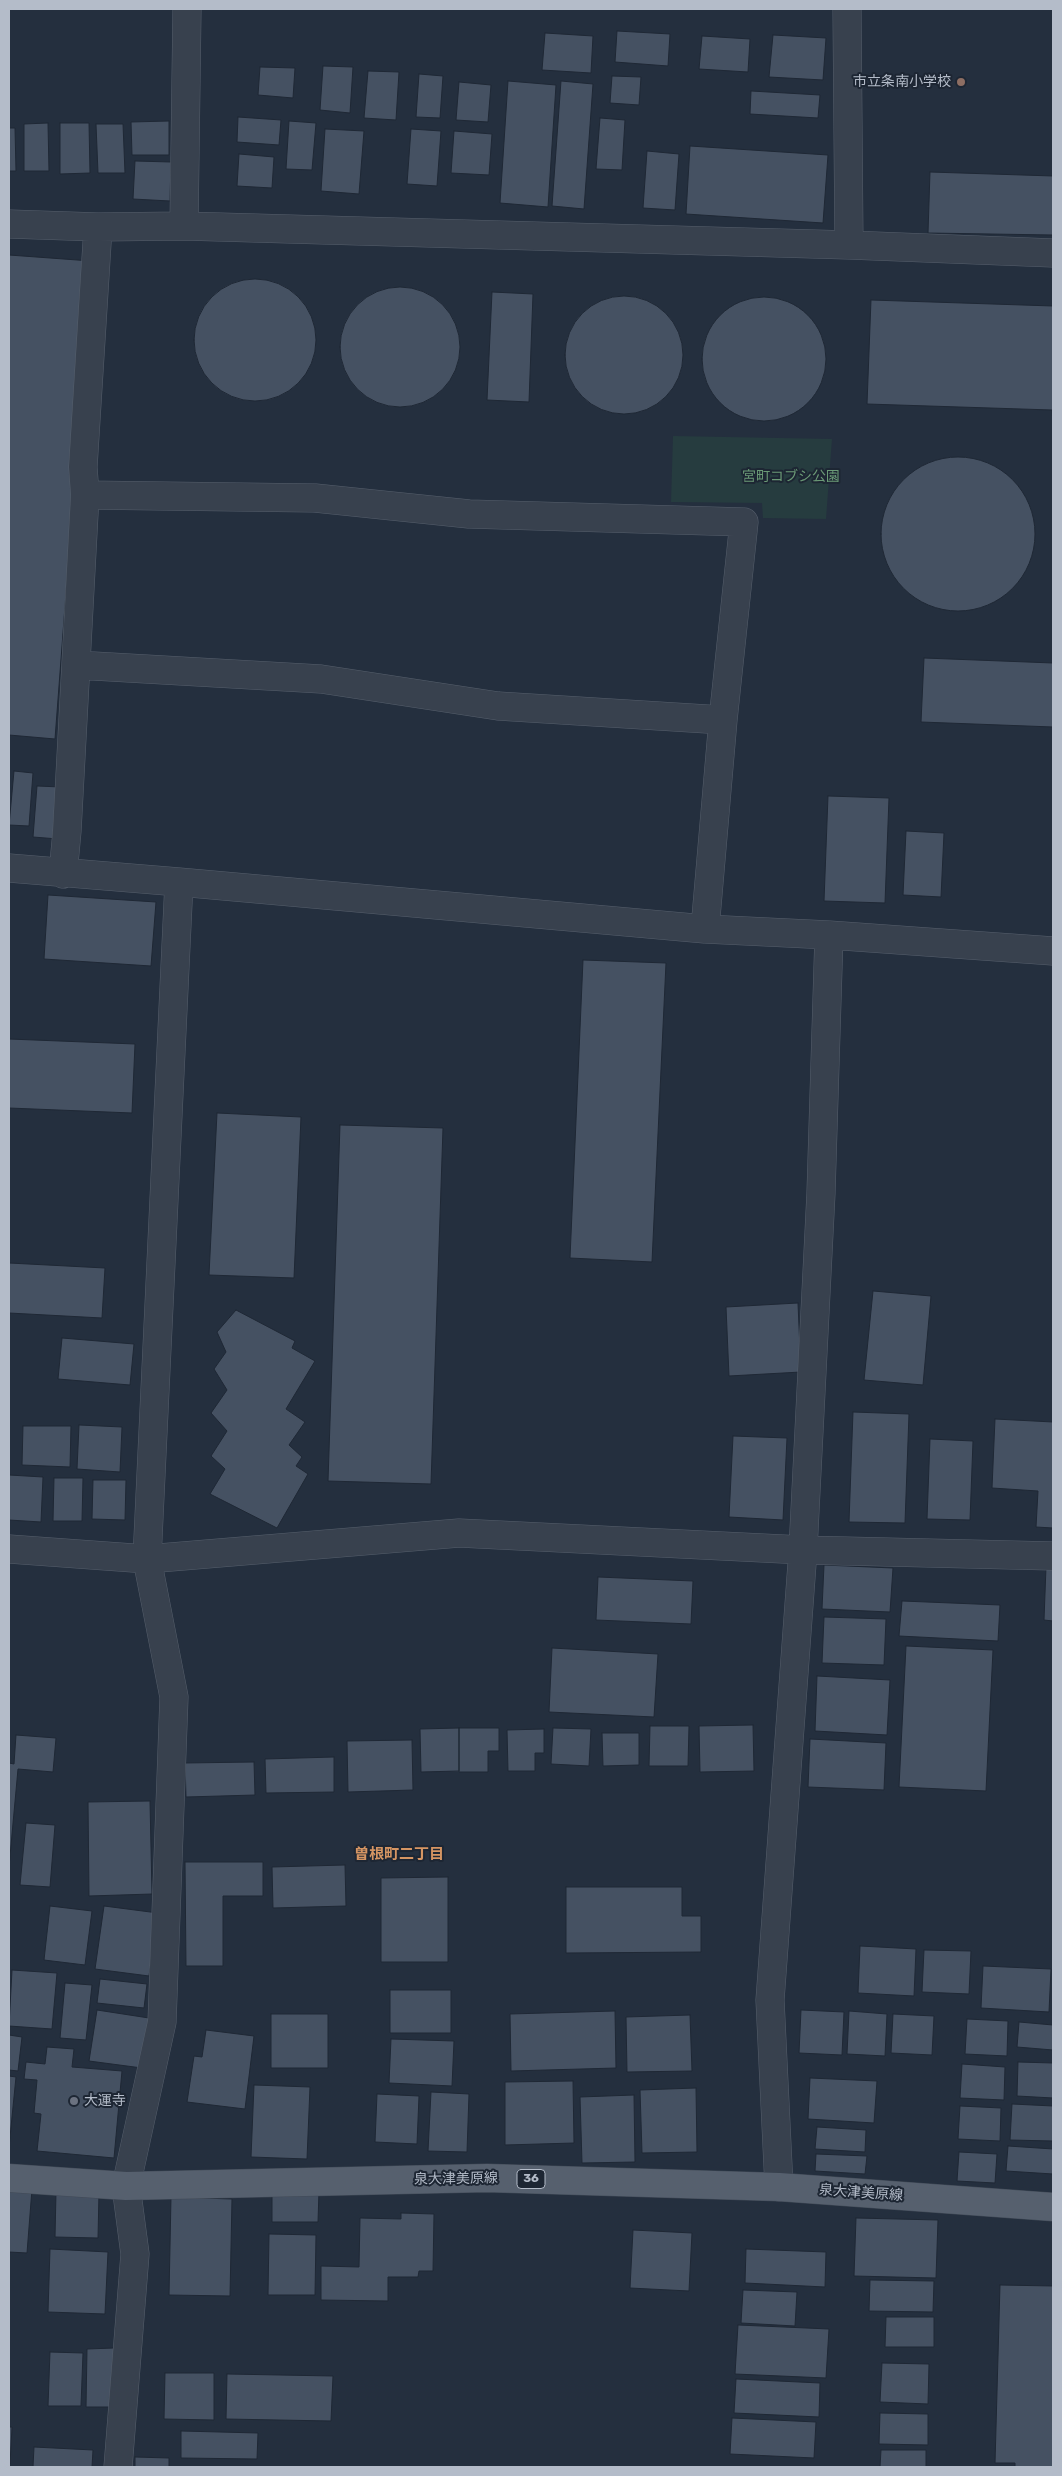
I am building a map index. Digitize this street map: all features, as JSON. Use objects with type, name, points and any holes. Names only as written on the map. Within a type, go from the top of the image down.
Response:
[{"type":"main road","name":"泉大津美原線","points":[[9,2178],[126,2186],[487,2178],[778,2187],[1053,2207]]},
{"type":"street","points":[[184,226],[187,9]]},
{"type":"street","points":[[848,9],[849,245]]},
{"type":"street","points":[[9,224],[184,226],[849,245],[1053,253]]},
{"type":"street","points":[[63,874],[85,495],[83,467],[98,226]]},
{"type":"street","points":[[85,495],[315,498],[469,514],[744,522],[723,720],[705,929]]},
{"type":"street","points":[[76,665],[321,679],[498,706],[723,720]]},
{"type":"street","points":[[9,868],[705,929],[829,935],[1053,951]]},
{"type":"street","points":[[118,2467],[135,2254],[126,2186],[162,2022],[174,1697],[147,1559],[179,882]]},
{"type":"street","points":[[778,2187],[770,2000],[803,1550],[821,1193],[829,935]]},
{"type":"street","points":[[9,1549],[147,1559],[459,1533],[803,1550],[1053,1556]]},
{"type":"green space","name":"宮町コブシ公園","points":[[673,436],[832,439],[826,519],[763,518],[762,503],[671,502]]},
{"type":"building","points":[[617,31],[670,34],[668,66],[615,62]]},
{"type":"building","points":[[545,33],[593,36],[591,73],[542,70]]},
{"type":"building","points":[[773,35],[826,38],[823,80],[769,77]]},
{"type":"building","points":[[702,36],[750,39],[748,72],[699,69]]},
{"type":"building","points":[[323,66],[353,67],[350,113],[320,110]]},
{"type":"building","points":[[260,67],[295,68],[293,98],[258,95]]},
{"type":"building","points":[[368,71],[399,72],[396,120],[364,118]]},
{"type":"building","points":[[419,74],[443,76],[440,118],[416,117]]},
{"type":"building","points":[[612,76],[641,77],[639,105],[610,103]]},
{"type":"building","points":[[508,81],[556,85],[548,207],[500,203]]},
{"type":"building","points":[[561,81],[593,84],[584,209],[552,206]]},
{"type":"building","points":[[459,82],[491,85],[488,122],[456,120]]},
{"type":"building","points":[[751,91],[820,95],[818,118],[750,114]]},
{"type":"building","points":[[238,117],[281,120],[279,145],[237,142]]},
{"type":"building","points":[[600,118],[625,120],[622,170],[596,169]]},
{"type":"building","points":[[169,121],[169,155],[132,155],[131,122]]},
{"type":"building","points":[[289,121],[316,123],[312,170],[286,169]]},
{"type":"building","points":[[48,123],[49,171],[24,171],[24,124]]},
{"type":"building","points":[[60,123],[89,123],[90,173],[60,174]]},
{"type":"building","points":[[96,124],[123,124],[125,173],[98,173]]},
{"type":"building","points":[[9,128],[15,128],[16,171],[9,171]]},
{"type":"building","points":[[325,129],[364,131],[359,194],[321,191]]},
{"type":"building","points":[[411,129],[441,131],[437,186],[407,184]]},
{"type":"building","points":[[454,131],[492,134],[489,175],[451,173]]},
{"type":"building","points":[[690,146],[828,155],[823,223],[686,214]]},
{"type":"building","points":[[647,151],[679,154],[675,210],[643,208]]},
{"type":"building","points":[[239,154],[274,157],[272,188],[237,186]]},
{"type":"building","points":[[135,161],[171,162],[170,201],[133,199]]},
{"type":"building","points":[[930,172],[1053,176],[1053,235],[928,233]]},
{"type":"building","points":[[9,255],[91,261],[55,739],[9,735]]},
{"type":"building","points":[[255,279],[278,284],[298,297],[311,317],[316,340],[311,363],[298,383],[278,396],[255,401],[232,396],[212,383],[199,363],[194,340],[199,317],[212,297],[232,284]]},
{"type":"building","points":[[400,287],[423,291],[443,304],[456,324],[460,347],[456,370],[443,390],[423,403],[400,407],[377,403],[357,390],[344,370],[340,347],[344,324],[357,304],[377,291]]},
{"type":"building","points":[[492,292],[533,294],[529,402],[487,400]]},
{"type":"building","points":[[624,296],[646,301],[657,306],[673,322],[678,333],[683,355],[678,377],[673,388],[657,404],[646,409],[624,414],[602,409],[591,404],[575,388],[570,377],[565,355],[570,333],[575,322],[591,306],[602,301]]},
{"type":"building","points":[[764,297],[788,302],[808,315],[821,335],[826,359],[821,383],[808,403],[788,416],[764,421],[740,416],[720,403],[707,383],[702,359],[707,335],[720,315],[740,302]]},
{"type":"building","points":[[871,300],[1053,306],[1053,423],[1052,410],[867,404]]},
{"type":"building","points":[[958,457],[973,458],[988,463],[1013,479],[1029,504],[1034,519],[1034,549],[1029,564],[1013,589],[988,605],[973,610],[958,611],[943,610],[928,605],[903,589],[887,564],[882,549],[881,534],[882,519],[887,504],[903,479],[928,463],[943,458]]},
{"type":"building","points":[[924,658],[1053,663],[1053,727],[921,722]]},
{"type":"building","points":[[14,771],[33,773],[29,826],[9,825]]},
{"type":"building","points":[[37,786],[61,787],[58,839],[33,837]]},
{"type":"building","points":[[828,796],[889,798],[885,903],[824,901]]},
{"type":"building","points":[[906,831],[944,833],[941,897],[903,895]]},
{"type":"building","points":[[48,895],[156,902],[151,966],[44,959]]},
{"type":"building","points":[[583,960],[666,963],[652,1262],[570,1258]]},
{"type":"building","points":[[9,1039],[135,1044],[132,1113],[9,1108]]},
{"type":"building","points":[[217,1113],[301,1117],[294,1278],[209,1275]]},
{"type":"building","points":[[340,1125],[443,1128],[431,1484],[328,1481]]},
{"type":"building","points":[[9,1263],[105,1268],[102,1318],[9,1313]]},
{"type":"building","points":[[873,1291],[931,1296],[923,1385],[864,1380]]},
{"type":"building","points":[[798,1303],[801,1372],[729,1376],[726,1307]]},
{"type":"building","points":[[236,1310],[295,1341],[292,1348],[315,1361],[286,1409],[305,1422],[289,1445],[302,1457],[296,1466],[308,1474],[277,1528],[210,1494],[225,1469],[211,1456],[227,1431],[211,1413],[227,1390],[214,1369],[226,1352],[217,1332]]},
{"type":"building","points":[[62,1338],[134,1344],[130,1385],[58,1379]]},
{"type":"building","points":[[853,1412],[909,1414],[905,1523],[849,1522]]},
{"type":"building","points":[[995,1419],[1053,1422],[1053,1528],[1036,1527],[1038,1491],[992,1488]]},
{"type":"building","points":[[79,1425],[122,1427],[120,1472],[77,1469]]},
{"type":"building","points":[[23,1426],[71,1426],[70,1467],[22,1465]]},
{"type":"building","points":[[733,1436],[787,1438],[783,1520],[729,1517]]},
{"type":"building","points":[[930,1439],[973,1441],[970,1520],[927,1519]]},
{"type":"building","points":[[9,1475],[43,1477],[41,1522],[9,1520]]},
{"type":"building","points":[[54,1478],[83,1478],[82,1521],[53,1521]]},
{"type":"building","points":[[93,1480],[126,1480],[125,1520],[92,1519]]},
{"type":"building","points":[[824,1565],[893,1568],[890,1612],[822,1609]]},
{"type":"building","points":[[1046,1567],[1053,1567],[1053,1621],[1044,1620]]},
{"type":"building","points":[[598,1577],[693,1581],[691,1624],[596,1620]]},
{"type":"building","points":[[902,1601],[1000,1605],[998,1641],[899,1636]]},
{"type":"building","points":[[824,1617],[886,1619],[884,1665],[822,1663]]},
{"type":"building","points":[[906,1646],[993,1650],[986,1791],[899,1787]]},
{"type":"building","points":[[552,1648],[658,1654],[654,1717],[549,1712]]},
{"type":"building","points":[[817,1676],[890,1680],[887,1735],[815,1731]]},
{"type":"building","points":[[753,1725],[754,1771],[700,1772],[699,1726]]},
{"type":"building","points":[[650,1726],[689,1726],[688,1766],[649,1766]]},
{"type":"building","points":[[459,1728],[459,1771],[421,1772],[420,1729]]},
{"type":"building","points":[[459,1728],[499,1728],[499,1751],[488,1751],[488,1772],[459,1772]]},
{"type":"building","points":[[553,1728],[591,1729],[589,1766],[551,1764]]},
{"type":"building","points":[[544,1729],[544,1753],[535,1753],[535,1771],[508,1771],[507,1730]]},
{"type":"building","points":[[602,1733],[639,1733],[639,1765],[603,1766]]},
{"type":"building","points":[[16,1735],[56,1738],[53,1772],[18,1769],[9,1867],[9,1763],[14,1764]]},
{"type":"building","points":[[810,1739],[886,1743],[884,1790],[808,1787]]},
{"type":"building","points":[[412,1740],[413,1790],[348,1792],[347,1741]]},
{"type":"building","points":[[334,1757],[334,1792],[266,1793],[265,1759]]},
{"type":"building","points":[[254,1762],[255,1795],[186,1797],[185,1763]]},
{"type":"building","points":[[150,1801],[152,1894],[89,1896],[88,1802]]},
{"type":"building","points":[[26,1823],[55,1825],[50,1887],[20,1885]]},
{"type":"building","points":[[185,1862],[263,1862],[263,1896],[223,1896],[223,1966],[186,1966]]},
{"type":"building","points":[[345,1865],[346,1906],[273,1908],[272,1867]]},
{"type":"building","points":[[448,1877],[448,1962],[381,1962],[381,1878]]},
{"type":"building","points":[[566,1887],[682,1887],[682,1916],[701,1916],[701,1952],[566,1953]]},
{"type":"building","points":[[50,1906],[92,1911],[85,1965],[44,1960]]},
{"type":"building","points":[[104,1906],[158,1913],[149,1976],[95,1969]]},
{"type":"building","points":[[860,1946],[916,1949],[914,1996],[858,1993]]},
{"type":"building","points":[[924,1950],[971,1951],[969,1994],[922,1992]]},
{"type":"building","points":[[983,1966],[1051,1969],[1049,2012],[981,2008]]},
{"type":"building","points":[[12,1970],[57,1973],[52,2029],[9,2026]]},
{"type":"building","points":[[100,1979],[147,1984],[144,2008],[97,2003]]},
{"type":"building","points":[[65,1983],[92,1985],[86,2040],[60,2038]]},
{"type":"building","points":[[390,1990],[451,1990],[451,2033],[390,2033]]},
{"type":"building","points":[[97,2010],[149,2018],[142,2068],[89,2061]]},
{"type":"building","points":[[801,2010],[844,2012],[842,2055],[799,2053]]},
{"type":"building","points":[[615,2011],[616,2068],[511,2071],[510,2014]]},
{"type":"building","points":[[849,2011],[887,2014],[885,2056],[847,2054]]},
{"type":"building","points":[[271,2014],[328,2014],[328,2068],[271,2068]]},
{"type":"building","points":[[893,2014],[934,2016],[932,2055],[891,2053]]},
{"type":"building","points":[[690,2015],[692,2071],[627,2072],[626,2017]]},
{"type":"building","points":[[967,2019],[1008,2021],[1007,2056],[965,2054]]},
{"type":"building","points":[[1019,2022],[1053,2025],[1053,2050],[1017,2047]]},
{"type":"building","points":[[206,2030],[254,2036],[245,2109],[187,2102],[194,2056],[202,2057]]},
{"type":"building","points":[[9,2035],[22,2037],[18,2071],[9,2070]]},
{"type":"building","points":[[391,2039],[454,2041],[452,2086],[389,2083]]},
{"type":"building","points":[[47,2047],[74,2049],[72,2067],[122,2071],[114,2158],[37,2151],[41,2114],[34,2113],[37,2080],[24,2079],[26,2062],[45,2064]]},
{"type":"building","points":[[1018,2062],[1053,2063],[1053,2098],[1017,2096]]},
{"type":"building","points":[[962,2064],[1005,2067],[1004,2100],[960,2098]]},
{"type":"building","points":[[9,2076],[16,2077],[9,2147]]},
{"type":"building","points":[[810,2078],[877,2081],[874,2123],[808,2119]]},
{"type":"building","points":[[573,2081],[574,2143],[505,2145],[505,2082]]},
{"type":"building","points":[[254,2085],[310,2087],[307,2159],[251,2157]]},
{"type":"building","points":[[696,2088],[697,2152],[642,2153],[640,2090]]},
{"type":"building","points":[[431,2092],[469,2094],[467,2152],[428,2151]]},
{"type":"building","points":[[377,2094],[419,2096],[417,2144],[375,2142]]},
{"type":"building","points":[[634,2095],[635,2162],[582,2163],[580,2097]]},
{"type":"building","points":[[1012,2104],[1053,2106],[1053,2141],[1010,2140]]},
{"type":"building","points":[[960,2106],[1001,2108],[1000,2141],[958,2139]]},
{"type":"building","points":[[817,2127],[866,2130],[865,2152],[815,2149]]},
{"type":"building","points":[[1008,2146],[1053,2149],[1053,2174],[1006,2171]]},
{"type":"building","points":[[959,2152],[997,2154],[995,2183],[957,2181]]},
{"type":"building","points":[[816,2154],[867,2156],[865,2174],[815,2171]]},
{"type":"building","points":[[9,2188],[32,2189],[27,2253],[9,2252]]},
{"type":"building","points":[[272,2190],[319,2191],[318,2222],[272,2222]]},
{"type":"building","points":[[56,2192],[99,2193],[98,2238],[55,2237]]},
{"type":"building","points":[[171,2197],[232,2199],[230,2296],[169,2295]]},
{"type":"building","points":[[401,2213],[434,2214],[433,2271],[419,2271],[418,2277],[388,2277],[388,2301],[321,2300],[321,2266],[359,2267],[360,2218],[401,2219]]},
{"type":"building","points":[[856,2218],[938,2220],[936,2278],[854,2276]]},
{"type":"building","points":[[633,2230],[692,2233],[689,2291],[630,2288]]},
{"type":"building","points":[[269,2234],[316,2235],[315,2295],[268,2295]]},
{"type":"building","points":[[50,2249],[108,2252],[105,2314],[48,2312]]},
{"type":"building","points":[[746,2249],[826,2252],[825,2287],[745,2283]]},
{"type":"building","points":[[870,2280],[934,2281],[933,2312],[869,2311]]},
{"type":"building","points":[[1000,2285],[1053,2286],[1053,2467],[1015,2467],[1015,2463],[995,2463]]},
{"type":"building","points":[[743,2290],[797,2292],[795,2326],[741,2323]]},
{"type":"building","points":[[886,2317],[934,2317],[934,2347],[885,2347]]},
{"type":"building","points":[[738,2325],[829,2329],[826,2378],[735,2374]]},
{"type":"building","points":[[114,2348],[112,2407],[86,2407],[87,2349]]},
{"type":"building","points":[[50,2352],[83,2353],[81,2406],[48,2406]]},
{"type":"building","points":[[882,2363],[929,2364],[928,2404],[880,2402]]},
{"type":"building","points":[[165,2373],[214,2373],[214,2420],[164,2419]]},
{"type":"building","points":[[227,2374],[333,2376],[331,2421],[226,2419]]},
{"type":"building","points":[[736,2379],[820,2383],[819,2417],[734,2413]]},
{"type":"building","points":[[880,2413],[928,2414],[928,2445],[879,2444]]},
{"type":"building","points":[[732,2418],[816,2422],[814,2458],[730,2454]]},
{"type":"building","points":[[9,2427],[12,2427],[10,2464],[9,2464]]},
{"type":"building","points":[[181,2431],[258,2433],[257,2459],[181,2458]]},
{"type":"building","points":[[34,2447],[93,2450],[92,2467],[33,2467]]},
{"type":"building","points":[[881,2450],[926,2450],[926,2467],[880,2467]]},
{"type":"building","points":[[135,2457],[169,2458],[169,2467],[135,2467]]},
{"type":"place","name":"市立条南小学校","points":[[961,82]]},
{"type":"place","name":"大運寺","points":[[74,2101]]},
{"type":"district","name":"曽根町二丁目","points":[[399,1855]]}]
